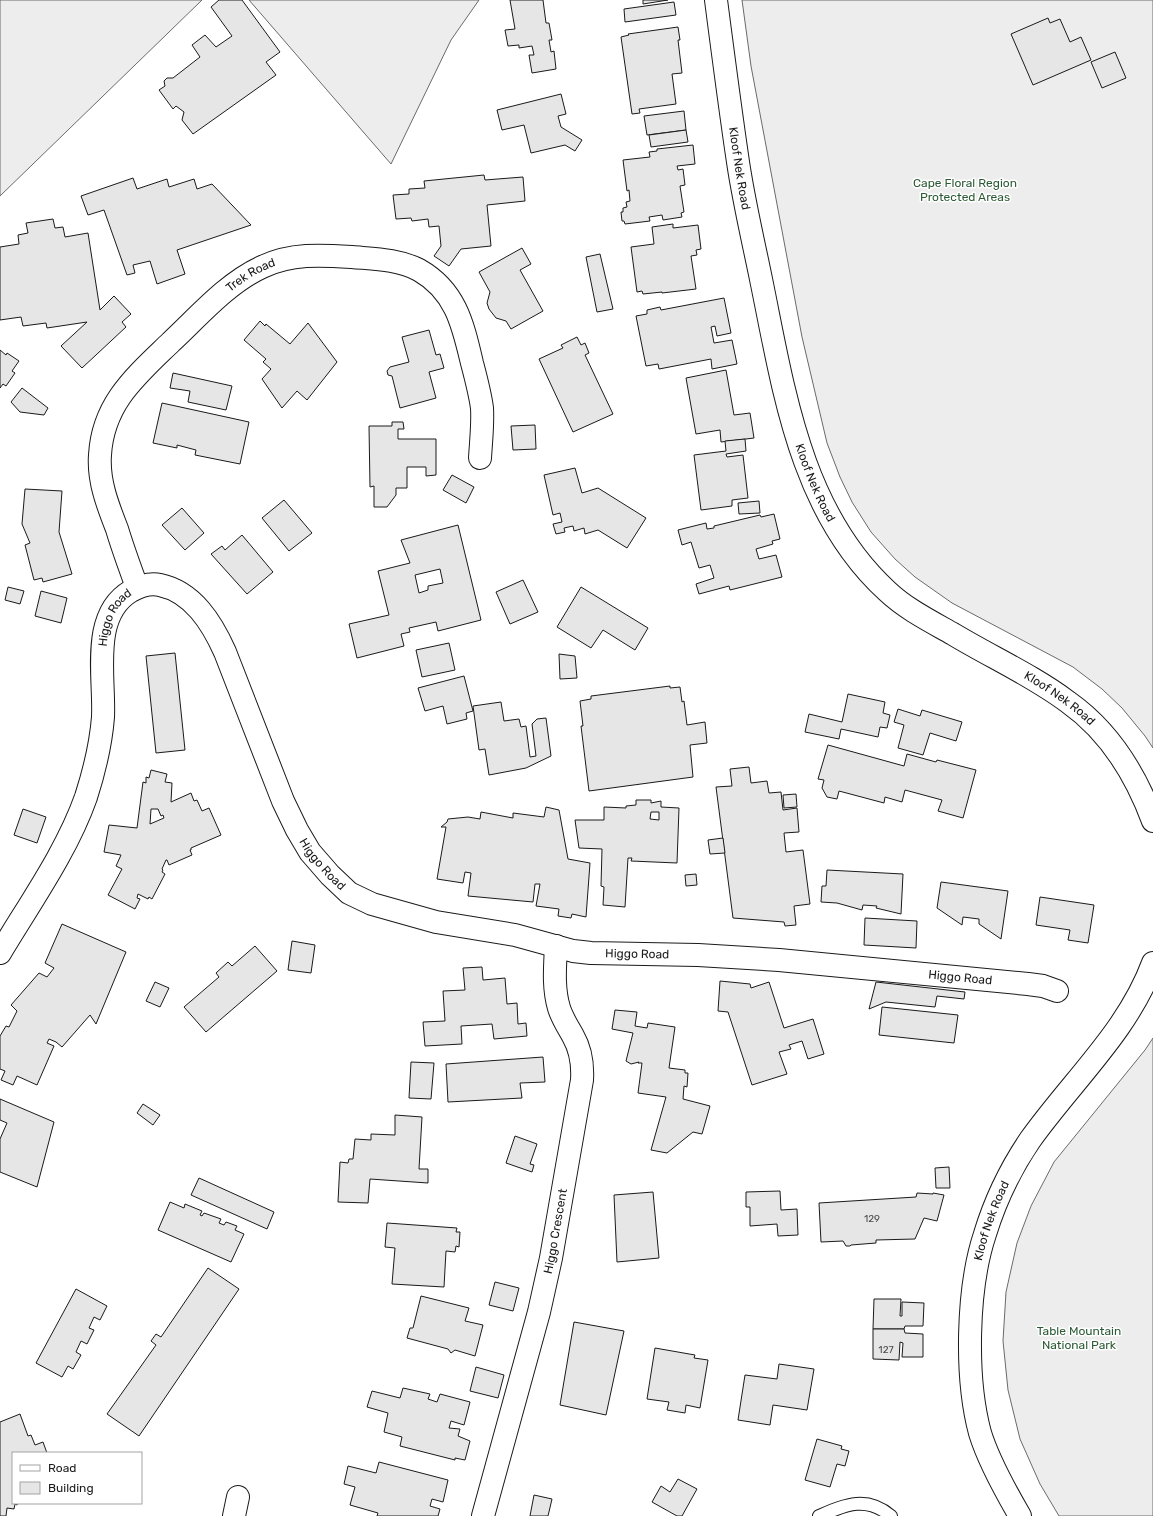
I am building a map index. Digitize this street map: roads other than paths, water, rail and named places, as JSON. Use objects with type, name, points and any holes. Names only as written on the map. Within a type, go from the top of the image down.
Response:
[{"type":"street","name":"Kloof Nek Road","points":[[716,0],[738,165],[778,365],[793,428],[806,465],[822,502],[843,541],[864,568],[886,590],[903,604],[962,640],[1037,680],[1070,702],[1093,723],[1121,755],[1136,780],[1153,821]]},
{"type":"street","name":"Trek Road","points":[[137,587],[106,501],[101,479],[100,456],[103,433],[110,412],[122,392],[137,375],[226,291],[243,277],[268,264],[282,259],[325,255],[382,260],[401,263],[418,270],[434,281],[457,310],[464,328],[479,389],[482,408],[480,458]]},
{"type":"street","name":"Higgo Road","points":[[0,953],[61,851],[75,824],[86,796],[97,753],[103,718],[103,652],[108,616],[125,594],[137,587],[155,584],[170,588],[182,594],[196,605],[216,631],[283,801],[297,830],[310,852],[330,875],[349,893],[372,904],[428,920],[515,935],[556,946],[591,953],[779,960],[1028,984],[1043,986],[1057,991]]},
{"type":"street","name":"Higgo Crescent","points":[[484,1516],[525,1365],[551,1258],[582,1080],[583,1066],[580,1051],[560,1009],[556,996],[556,946]]},
{"type":"street","name":"Kloof Nek Road","points":[[1020,1516],[997,1473],[981,1434],[974,1398],[971,1358],[971,1322],[977,1266],[984,1235],[1006,1182],[1030,1140],[1099,1053],[1137,999],[1153,963]]},
{"type":"lane","points":[[819,1516],[854,1503],[869,1504],[883,1510],[891,1516]]},
{"type":"park label","name":"Cape Floral Region Protected Areas","points":[[965,190]]},
{"type":"park label","name":"Table Mountain National Park","points":[[1079,1338]]}]
